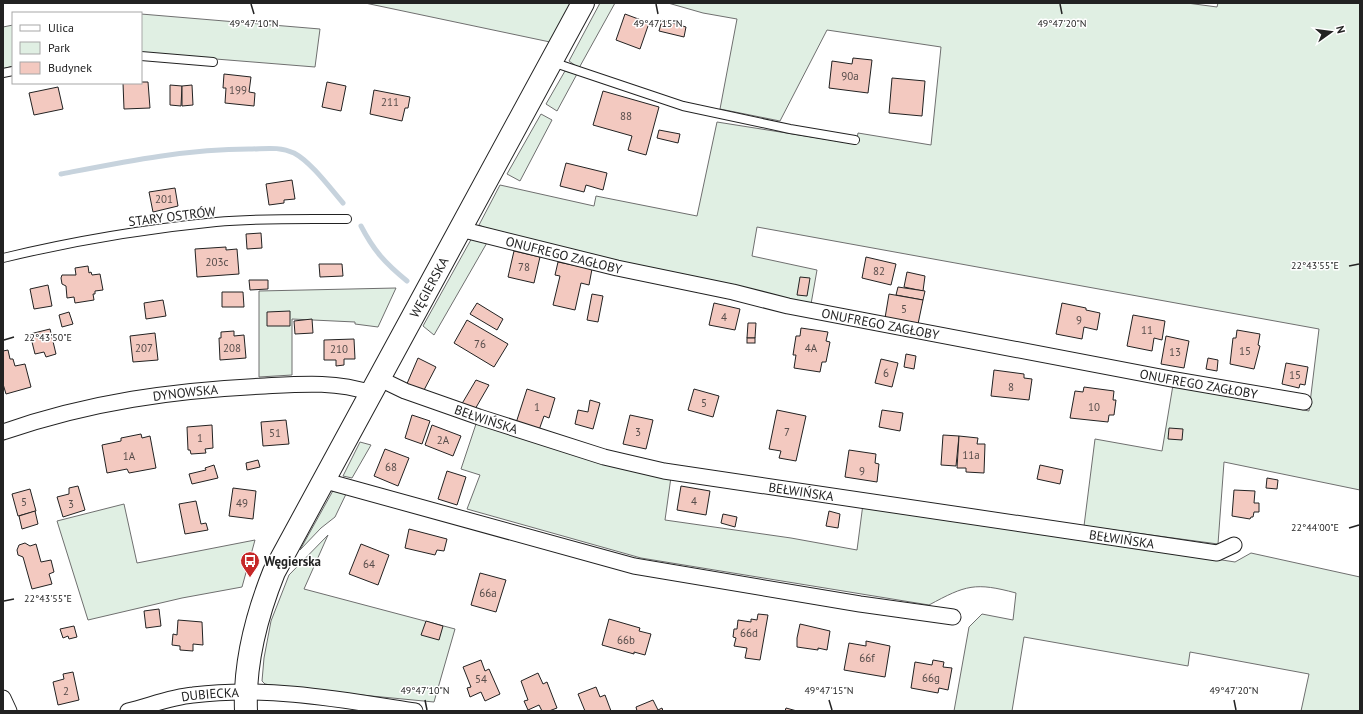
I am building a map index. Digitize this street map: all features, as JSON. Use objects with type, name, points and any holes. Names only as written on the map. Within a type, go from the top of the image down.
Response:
[{"type":"main road","name":"WĘGIERSKA","points":[[246,701],[247,665],[256,622],[264,595],[278,562],[583,3]]},
{"type":"street","name":"ONUFREGO ZAGŁOBY","points":[[460,230],[617,268],[733,292],[788,306],[1171,379],[1304,402]]},
{"type":"street","name":"DYNOWSKA","points":[[3,432],[37,420],[99,404],[201,390],[321,384],[352,387],[374,386]]},
{"type":"street","name":"BEŁWIŃSKA","points":[[374,386],[405,391],[604,457],[664,470],[1217,553],[1234,545]]},
{"type":"street","points":[[322,480],[634,566],[852,603],[953,617]]},
{"type":"street","name":"DUBIECKA","points":[[128,711],[191,695],[246,701],[310,694],[415,711]]},
{"type":"street","points":[[3,698],[9,711]]},
{"type":"lane","points":[[142,56],[213,62]]},
{"type":"lane","points":[[551,62],[683,106],[790,129],[855,140]]},
{"type":"lane","name":"STARY OSTRÓW","points":[[3,258],[76,242],[179,226],[270,219],[347,219]]},
{"type":"green space","points":[[365,3],[572,3],[550,42]]},
{"type":"green space","points":[[600,3],[615,3],[579,68],[569,61]]},
{"type":"green space","points":[[668,3],[1187,3],[1217,7],[1218,3],[1360,3],[1360,490],[1224,462],[1218,544],[1084,526],[1095,439],[1162,451],[1173,385],[1309,411],[1319,329],[757,227],[752,256],[817,270],[811,304],[684,277],[494,232],[479,225],[500,185],[594,206],[596,196],[697,216],[717,122],[856,144],[858,133],[931,145],[941,47],[827,30],[780,121],[720,109],[737,19],[703,13]]},
{"type":"green space","points":[[142,14],[320,29],[315,67],[142,53]]},
{"type":"green space","points":[[12,25],[12,66],[3,69],[3,27]]},
{"type":"green space","points":[[565,71],[577,74],[557,111],[546,104]]},
{"type":"green space","points":[[541,114],[552,120],[520,181],[507,174]]},
{"type":"green space","points":[[473,236],[488,241],[434,335],[423,326]]},
{"type":"green space","points":[[396,288],[378,327],[355,324],[355,322],[292,319],[292,375],[259,377],[259,291]]},
{"type":"green space","points":[[477,421],[671,477],[665,520],[791,538],[857,550],[863,504],[1235,562],[1251,553],[1360,577],[1360,711],[1301,711],[1309,674],[1190,652],[1188,666],[1024,637],[1012,711],[954,711],[969,627],[982,614],[1013,620],[1016,593],[990,587],[971,587],[952,593],[929,605],[641,558],[467,509],[480,475],[461,469]]},
{"type":"green space","points":[[360,442],[371,445],[352,478],[343,476]]},
{"type":"green space","points":[[335,487],[347,492],[335,517],[321,528],[300,550]]},
{"type":"green space","points":[[124,504],[137,563],[255,540],[242,587],[182,598],[88,620],[57,521]]},
{"type":"green space","points":[[328,535],[304,589],[455,629],[434,702],[288,688],[265,684],[262,681],[264,658],[271,621],[289,575]]},
{"type":"building","points":[[625,14],[649,23],[640,49],[616,40]]},
{"type":"building","points":[[662,20],[686,27],[684,37],[659,31]]},
{"type":"building","points":[[853,58],[872,60],[868,93],[829,88],[832,61],[852,64]]},
{"type":"building","points":[[224,74],[251,77],[249,92],[255,93],[254,106],[225,103],[226,88],[223,88]]},
{"type":"building","points":[[892,78],[925,81],[922,116],[889,113]]},
{"type":"building","points":[[142,82],[148,82],[150,108],[124,109],[123,84],[142,84]]},
{"type":"building","points":[[327,82],[346,86],[341,111],[322,107]]},
{"type":"building","points":[[170,85],[182,86],[181,106],[170,105]]},
{"type":"building","points":[[192,85],[193,105],[182,106],[182,86]]},
{"type":"building","points":[[58,87],[63,109],[34,115],[29,93]]},
{"type":"building","points":[[374,90],[410,97],[408,108],[405,108],[402,121],[370,114]]},
{"type":"building","points":[[603,91],[659,107],[646,155],[628,150],[632,136],[593,125]]},
{"type":"building","points":[[659,130],[680,134],[678,143],[657,138]]},
{"type":"building","points":[[566,163],[607,173],[603,190],[586,185],[584,192],[560,186]]},
{"type":"building","points":[[292,180],[295,199],[284,200],[284,203],[269,205],[266,184]]},
{"type":"building","points":[[175,188],[178,206],[153,212],[149,192]]},
{"type":"building","points":[[261,233],[262,248],[247,249],[246,234]]},
{"type":"building","points":[[226,247],[226,250],[237,249],[239,274],[197,277],[195,249]]},
{"type":"building","points":[[514,251],[540,257],[534,283],[508,277]]},
{"type":"building","points":[[866,257],[896,264],[891,285],[862,278]]},
{"type":"building","points":[[558,262],[592,269],[589,285],[581,283],[575,310],[553,305],[560,276],[555,275]]},
{"type":"building","points":[[319,264],[342,264],[343,276],[320,277]]},
{"type":"building","points":[[88,266],[89,273],[91,272],[92,275],[100,274],[103,290],[95,291],[95,294],[93,294],[94,300],[75,303],[74,297],[67,298],[66,286],[62,284],[62,275],[76,275],[75,268]]},
{"type":"building","points":[[907,272],[925,276],[923,291],[904,287]]},
{"type":"building","points":[[800,277],[810,278],[807,296],[797,295]]},
{"type":"building","points":[[249,280],[268,280],[268,289],[250,290]]},
{"type":"building","points":[[48,285],[52,306],[34,309],[30,289]]},
{"type":"building","points":[[898,287],[925,291],[923,300],[896,295]]},
{"type":"building","points":[[222,292],[243,292],[244,307],[222,307]]},
{"type":"building","points":[[592,294],[603,296],[598,322],[587,320]]},
{"type":"building","points":[[889,294],[923,300],[918,324],[885,318]]},
{"type":"building","points":[[163,300],[166,316],[146,319],[144,303]]},
{"type":"building","points":[[477,303],[503,319],[497,330],[470,314]]},
{"type":"building","points":[[714,303],[740,309],[735,330],[709,325]]},
{"type":"building","points":[[1062,303],[1086,308],[1086,310],[1100,313],[1097,330],[1084,327],[1082,339],[1056,334]]},
{"type":"building","points":[[290,311],[290,326],[267,326],[267,312]]},
{"type":"building","points":[[69,312],[73,324],[62,327],[59,315]]},
{"type":"building","points":[[1133,315],[1165,321],[1162,340],[1154,338],[1152,351],[1127,346]]},
{"type":"building","points":[[312,319],[313,333],[295,334],[294,321]]},
{"type":"building","points":[[467,320],[508,344],[494,367],[454,343]]},
{"type":"building","points":[[748,323],[756,323],[755,338],[747,338]]},
{"type":"building","points":[[801,328],[828,332],[826,341],[830,342],[826,362],[822,362],[820,372],[794,368],[796,355],[793,355],[796,336],[800,336]]},
{"type":"building","points":[[50,329],[56,354],[46,357],[44,352],[35,354],[30,334]]},
{"type":"building","points":[[1237,330],[1260,334],[1258,345],[1260,346],[1254,369],[1230,364],[1233,338],[1236,338]]},
{"type":"building","points":[[234,331],[234,336],[244,335],[246,358],[220,360],[219,338],[221,338],[221,332]]},
{"type":"building","points":[[155,333],[158,360],[133,362],[130,336]]},
{"type":"building","points":[[1166,336],[1189,341],[1184,368],[1161,364]]},
{"type":"building","points":[[747,338],[755,338],[755,343],[747,343]]},
{"type":"building","points":[[354,339],[355,359],[344,359],[344,365],[336,366],[336,360],[324,360],[324,340]]},
{"type":"building","points":[[8,350],[10,359],[13,359],[15,366],[25,364],[31,387],[6,394],[3,384],[3,351]]},
{"type":"building","points":[[906,354],[916,356],[914,369],[904,367]]},
{"type":"building","points":[[418,358],[436,367],[423,392],[406,386]]},
{"type":"building","points":[[1208,358],[1218,360],[1217,371],[1206,369]]},
{"type":"building","points":[[881,359],[898,363],[892,387],[875,383]]},
{"type":"building","points":[[1286,363],[1308,367],[1305,385],[1300,384],[1299,388],[1282,384]]},
{"type":"building","points":[[994,370],[1024,374],[1024,378],[1032,379],[1029,400],[991,396]]},
{"type":"building","points":[[476,380],[489,385],[474,411],[460,407]]},
{"type":"building","points":[[1084,387],[1114,391],[1113,400],[1116,400],[1114,415],[1109,415],[1108,422],[1070,418],[1075,391],[1083,392]]},
{"type":"building","points":[[527,389],[555,398],[549,418],[544,416],[539,430],[516,423]]},
{"type":"building","points":[[694,389],[719,396],[713,417],[688,410]]},
{"type":"building","points":[[590,400],[600,403],[593,429],[575,424],[578,410],[588,412]]},
{"type":"building","points":[[777,410],[806,416],[796,461],[779,458],[781,451],[769,449]]},
{"type":"building","points":[[882,410],[903,413],[900,431],[879,427]]},
{"type":"building","points":[[412,415],[430,421],[422,444],[405,438]]},
{"type":"building","points":[[630,415],[653,420],[646,449],[623,444]]},
{"type":"building","points":[[286,420],[289,444],[263,446],[261,422]]},
{"type":"building","points":[[212,425],[213,448],[205,449],[206,453],[191,454],[190,450],[188,450],[187,427]]},
{"type":"building","points":[[432,425],[461,436],[453,456],[425,445]]},
{"type":"building","points":[[1169,428],[1183,429],[1182,440],[1168,439]]},
{"type":"building","points":[[141,434],[142,438],[150,436],[156,468],[129,473],[127,469],[107,473],[102,445],[121,441],[121,438]]},
{"type":"building","points":[[943,435],[959,436],[956,466],[941,465]]},
{"type":"building","points":[[959,436],[978,438],[977,444],[985,444],[984,473],[966,472],[966,468],[957,468]]},
{"type":"building","points":[[385,449],[409,458],[398,486],[374,476]]},
{"type":"building","points":[[849,450],[876,454],[875,463],[879,464],[877,482],[845,477]]},
{"type":"building","points":[[258,460],[260,467],[247,470],[246,463]]},
{"type":"building","points":[[214,465],[218,478],[192,484],[189,474],[206,470],[205,468]]},
{"type":"building","points":[[1040,465],[1063,470],[1060,484],[1037,479]]},
{"type":"building","points":[[447,471],[466,477],[457,505],[438,499]]},
{"type":"building","points":[[1267,478],[1278,480],[1277,489],[1266,488]]},
{"type":"building","points":[[78,486],[85,510],[63,517],[57,497],[69,494],[69,488]]},
{"type":"building","points":[[681,486],[710,491],[706,515],[677,510]]},
{"type":"building","points":[[233,488],[256,491],[253,519],[229,516]]},
{"type":"building","points":[[30,489],[36,511],[18,516],[12,494]]},
{"type":"building","points":[[1234,490],[1255,491],[1254,503],[1259,503],[1259,512],[1254,512],[1253,517],[1250,519],[1232,516]]},
{"type":"building","points":[[196,501],[201,524],[206,523],[208,530],[185,534],[179,504]]},
{"type":"building","points":[[35,511],[38,524],[22,529],[19,516]]},
{"type":"building","points":[[829,511],[840,514],[838,528],[826,526]]},
{"type":"building","points":[[723,514],[737,517],[735,527],[721,523]]},
{"type":"building","points":[[409,529],[447,539],[444,551],[437,550],[435,555],[405,548]]},
{"type":"building","points":[[25,543],[30,546],[36,544],[41,562],[51,560],[54,572],[49,574],[52,584],[32,589],[23,557],[18,555],[17,550],[19,545]]},
{"type":"building","points":[[361,544],[389,555],[378,585],[349,574]]},
{"type":"building","points":[[480,573],[506,580],[496,612],[471,605]]},
{"type":"building","points":[[159,609],[161,626],[146,628],[144,611]]},
{"type":"building","points":[[758,614],[768,615],[760,660],[745,658],[747,648],[734,646],[736,638],[733,637],[734,629],[737,629],[738,620],[751,622],[751,619],[757,620]]},
{"type":"building","points":[[609,619],[640,628],[639,631],[651,634],[645,655],[634,652],[634,654],[602,645]]},
{"type":"building","points":[[178,620],[202,622],[203,645],[193,644],[193,651],[180,650],[180,646],[172,645],[173,634],[177,635]]},
{"type":"building","points":[[426,621],[443,626],[439,640],[421,635]]},
{"type":"building","points":[[800,624],[830,631],[827,650],[797,647]]},
{"type":"building","points":[[74,626],[77,637],[69,639],[68,636],[63,638],[60,629]]},
{"type":"building","points":[[866,641],[890,646],[885,677],[844,670],[849,643],[866,646]]},
{"type":"building","points":[[481,660],[485,671],[489,669],[500,694],[485,701],[481,692],[470,697],[467,688],[471,687],[463,667]]},
{"type":"building","points":[[933,660],[944,662],[943,667],[952,668],[948,690],[939,688],[938,693],[911,688],[915,662],[932,665]]},
{"type":"building","points":[[73,672],[79,700],[58,705],[53,682],[64,679],[63,674]]},
{"type":"building","points":[[538,673],[543,684],[547,682],[557,708],[549,711],[542,711],[539,705],[528,710],[524,701],[528,700],[521,681]]},
{"type":"building","points":[[596,687],[600,697],[605,695],[611,711],[585,711],[578,694]]},
{"type":"building","points":[[653,700],[658,710],[662,708],[663,711],[637,711],[636,707]]},
{"type":"building","points":[[786,708],[797,711],[785,711]]},
{"type":"waterway","points":[[61,174],[131,161],[202,151],[266,148],[283,149],[294,153],[307,162],[343,203]]},
{"type":"waterway","points":[[361,226],[381,256],[407,281]]},
{"type":"place","name":"Węgierska","points":[[250,578]]}]
